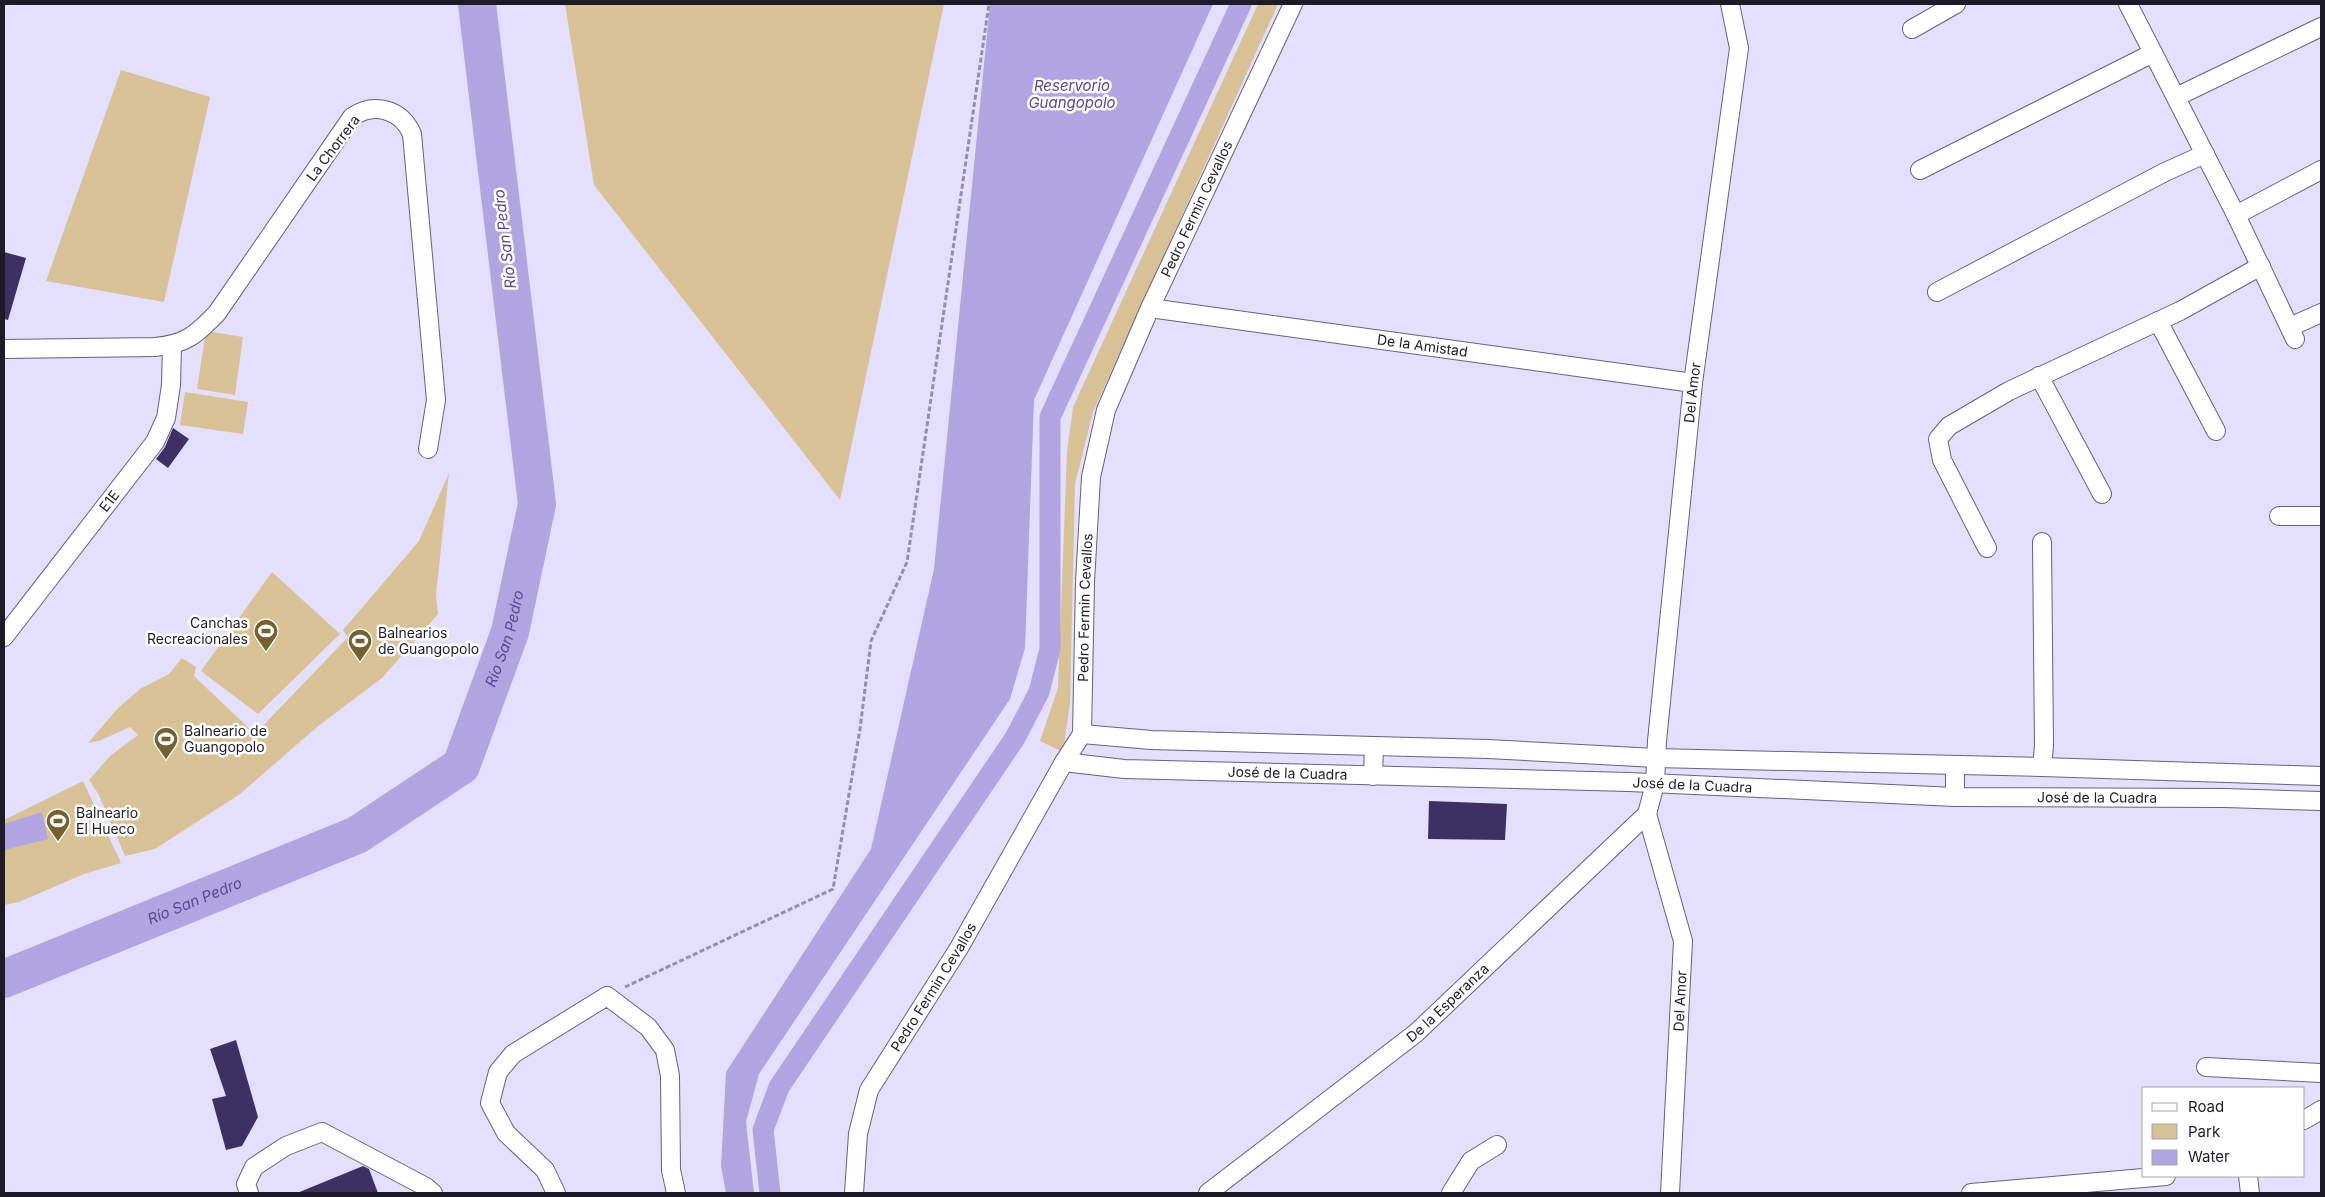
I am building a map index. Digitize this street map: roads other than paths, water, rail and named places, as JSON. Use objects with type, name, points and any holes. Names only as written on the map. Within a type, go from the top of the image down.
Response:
[{"type":"street","name":"Pedro Fermin Cevallos","points":[[854,1193],[858,1134],[869,1090],[959,948],[1064,762],[1082,734],[1085,582],[1091,476],[1106,410],[1150,308],[1293,4]]},
{"type":"street","name":"Del Amor","points":[[1655,784],[1693,383],[1739,48],[1730,4]]},
{"type":"street","points":[[1912,29],[1956,4]]},
{"type":"street","points":[[2128,4],[2236,215],[2292,333],[2321,313]]},
{"type":"street","points":[[2176,97],[2321,27]]},
{"type":"street","points":[[1920,170],[2153,52]]},
{"type":"street","name":"La Chorrera","points":[[4,349],[172,345],[189,339],[217,313],[352,117],[363,110],[374,108],[386,110],[409,126],[412,134],[436,400],[428,449]]},
{"type":"street","points":[[1937,292],[2165,172],[2205,154]]},
{"type":"street","points":[[2236,215],[2321,170]]},
{"type":"street","points":[[1987,548],[1942,460],[1938,439],[1950,426],[2009,391],[2158,321],[2261,266]]},
{"type":"street","name":"De la Amistad","points":[[1150,308],[1693,383]]},
{"type":"street","points":[[2158,321],[2216,431]]},
{"type":"street","name":"E1E","points":[[4,638],[155,442],[166,418],[171,385],[172,345]]},
{"type":"street","points":[[2039,376],[2102,494]]},
{"type":"street","points":[[2279,516],[2321,516]]},
{"type":"street","points":[[2042,542],[2044,746],[2042,767]]},
{"type":"street","name":"José de la Cuadra","points":[[1082,734],[1152,740],[1488,749],[1656,758],[2321,776]]},
{"type":"street","points":[[1373,776],[1374,746]]},
{"type":"street","name":"José de la Cuadra","points":[[1064,762],[1124,769],[1655,784],[1955,797],[2225,798],[2321,801]]},
{"type":"street","points":[[1955,765],[1955,797]]},
{"type":"street","points":[[2224,773],[2225,798]]},
{"type":"street","points":[[1647,814],[1655,784]]},
{"type":"street","name":"Del Amor","points":[[1647,814],[1683,941],[1670,1193]]},
{"type":"street","name":"De la Esperanza","points":[[1208,1193],[1416,1033],[1647,814]]},
{"type":"street","points":[[556,1193],[545,1170],[506,1133],[490,1103],[494,1087],[498,1072],[513,1054],[607,996],[648,1027],[665,1050],[670,1076],[671,1170],[676,1193]]},
{"type":"street","points":[[2206,1068],[2321,1073]]},
{"type":"street","points":[[2305,1119],[2321,1110]]},
{"type":"street","points":[[249,1193],[246,1184],[254,1167],[286,1146],[322,1132],[426,1187],[433,1193]]},
{"type":"street","points":[[1451,1193],[1471,1161],[1497,1145]]},
{"type":"street","points":[[1971,1193],[2155,1177]]},
{"type":"street","points":[[2248,1177],[2250,1193]]},
{"type":"water","name":"Reservorio Guangopolo","points":[[990,4],[1213,4],[1034,400],[1025,648],[1010,699],[759,1074],[746,1122],[754,1193],[726,1193],[721,1166],[726,1072],[871,849],[934,569]]},
{"type":"water","points":[[42,812],[48,839],[4,850],[4,824]]},
{"type":"waterway","name":"Río San Pedro","points":[[4,979],[357,835],[461,766],[510,632],[537,504],[477,4]]},
{"type":"waterway","points":[[770,1193],[763,1130],[779,1087],[1015,738],[1039,692],[1050,649],[1050,417],[1241,4]]},
{"type":"place","name":"Canchas Recreacionales","points":[[266,652]]},
{"type":"place","name":"Balnearios de Guangopolo","points":[[360,662]]},
{"type":"place","name":"Balneario de Guangopolo","points":[[166,760]]},
{"type":"place","name":"Balneario El Hueco","points":[[58,842]]}]
